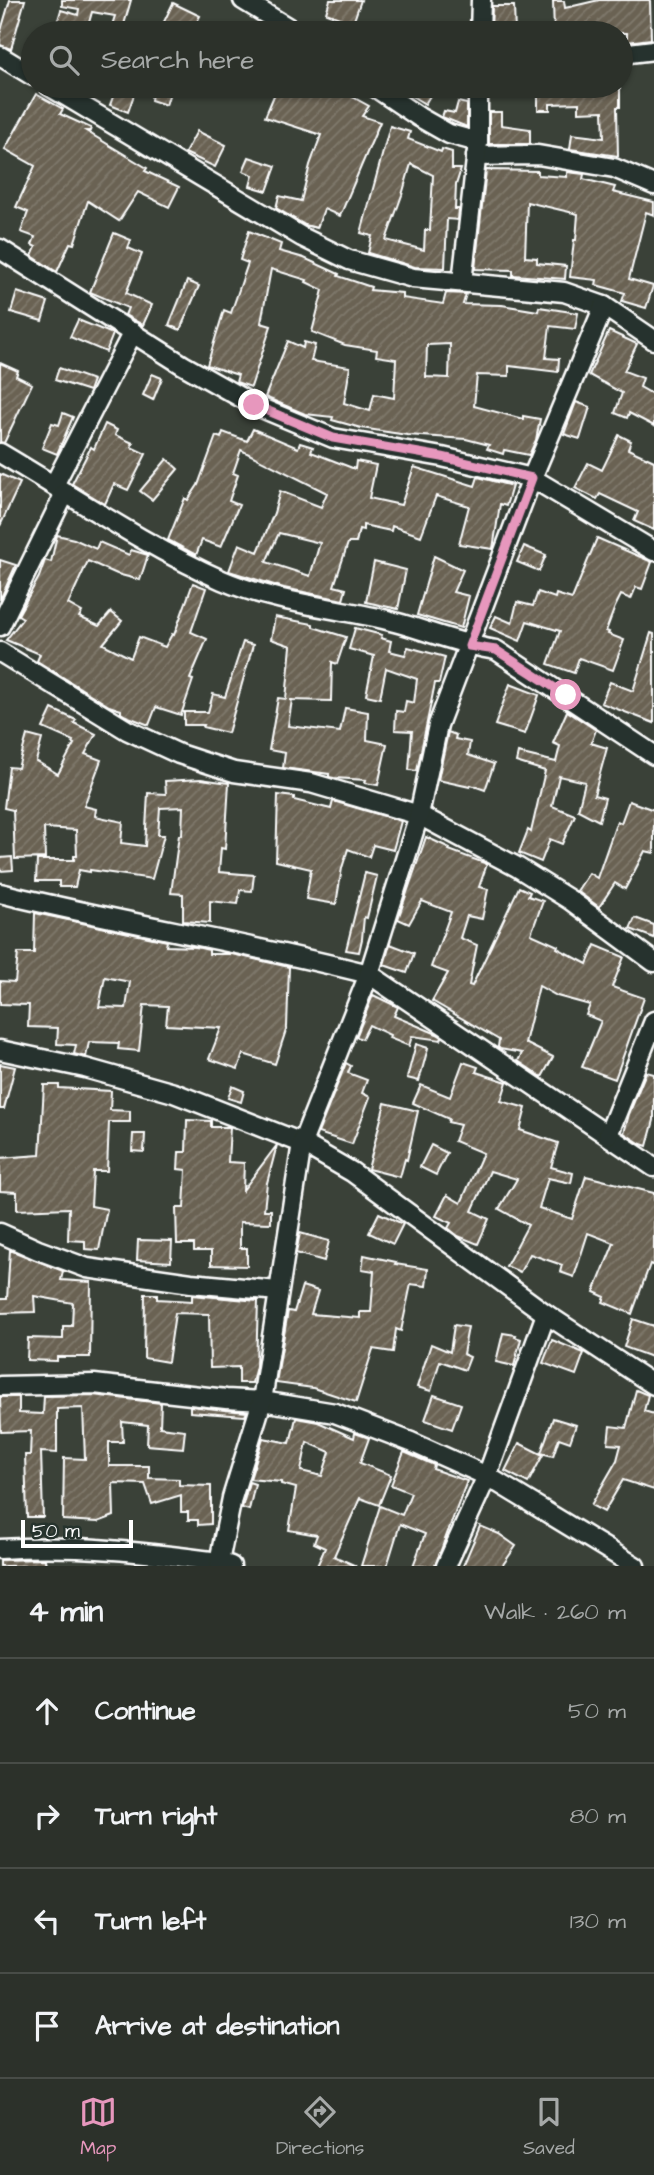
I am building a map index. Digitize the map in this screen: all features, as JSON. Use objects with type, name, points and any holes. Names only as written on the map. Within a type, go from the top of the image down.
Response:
[{"type":"street","points":[[243,0],[277,21]]},
{"type":"street","points":[[480,21],[481,0]]},
{"type":"street","points":[[633,53],[654,50]]},
{"type":"street","points":[[0,56],[21,69]]},
{"type":"street","points":[[69,98],[302,236],[349,260],[413,278],[564,292],[604,306],[654,340]]},
{"type":"street","points":[[391,98],[477,149],[538,155],[614,168],[654,185]]},
{"type":"street","points":[[462,282],[477,149],[478,98]]},
{"type":"street","points":[[0,250],[183,365],[254,405],[333,438],[442,457],[532,478],[654,551]]},
{"type":"street","points":[[0,1549],[43,1546],[140,1551],[225,1564],[232,1498],[262,1401],[302,1143],[369,974],[419,815],[438,725],[532,478],[604,306]]},
{"type":"street","points":[[0,626],[133,332]]},
{"type":"street","points":[[0,453],[159,547],[224,581],[298,604],[384,620],[469,646],[496,650],[654,755]]},
{"type":"street","points":[[0,652],[127,730],[179,754],[234,772],[311,783],[419,815],[517,867],[570,901],[654,962]]},
{"type":"street","points":[[0,893],[369,974],[654,1167]]},
{"type":"street","points":[[608,1135],[654,1021]]},
{"type":"street","points":[[0,1050],[85,1068],[174,1093],[302,1143],[352,1172],[546,1314],[654,1385]]},
{"type":"street","points":[[0,1233],[87,1268],[191,1283],[278,1291]]},
{"type":"street","points":[[446,1566],[487,1476],[546,1314]]},
{"type":"street","points":[[0,1386],[94,1384],[262,1401],[335,1413],[411,1442],[487,1476],[635,1566]]},
{"type":"building","points":[[10,0],[25,0],[11,49],[0,45],[0,34]]},
{"type":"building","points":[[62,0],[131,0],[125,21],[113,21],[115,16],[92,12],[89,21],[58,21],[61,10],[78,15],[79,9],[62,6]]},
{"type":"building","points":[[330,0],[361,0],[354,21],[326,13]]},
{"type":"building","points":[[599,0],[650,0],[651,39],[633,41],[633,21],[554,21],[553,1],[564,1],[565,8]]},
{"type":"building","points":[[173,3],[200,16],[197,21],[164,21]]},
{"type":"building","points":[[492,6],[514,6],[515,21],[491,21]]},
{"type":"building","points":[[34,98],[43,98],[63,109],[60,114],[91,128],[86,131],[147,168],[145,171],[179,187],[169,207],[138,192],[119,221],[88,201],[74,244],[70,243],[57,272],[32,256],[36,247],[32,245],[35,237],[21,232],[28,212],[16,207],[35,166],[5,149]]},
{"type":"building","points":[[113,98],[133,98],[128,112],[110,105]]},
{"type":"building","points":[[151,98],[168,98],[166,105]]},
{"type":"building","points":[[273,98],[355,98],[369,106],[362,116],[380,122],[340,216],[324,209],[317,228],[305,225],[276,208],[279,196],[301,201],[321,135],[265,117]]},
{"type":"building","points":[[415,98],[429,98],[425,104]]},
{"type":"building","points":[[538,98],[620,98],[620,107],[617,107],[618,156],[570,149],[572,134],[604,138],[603,111],[579,112],[579,103],[550,104],[550,110],[538,110]]},
{"type":"building","points":[[458,102],[467,104],[467,127],[442,117],[444,111],[455,113]]},
{"type":"building","points":[[489,112],[501,112],[501,125],[530,129],[530,144],[489,144]]},
{"type":"building","points":[[390,126],[410,132],[408,139],[441,152],[442,149],[452,152],[452,169],[461,169],[456,185],[455,209],[459,209],[458,220],[447,219],[445,268],[415,267],[368,253],[372,236],[361,233]],"holes":[[[411,164],[433,175],[430,230],[425,230],[424,250],[386,240]]]},
{"type":"building","points":[[197,131],[226,145],[215,167],[185,153]]},
{"type":"building","points":[[249,157],[276,166],[267,191],[250,186],[253,175],[243,171]]},
{"type":"building","points":[[486,170],[538,171],[538,175],[567,177],[567,172],[584,174],[583,179],[615,187],[613,192],[654,202],[654,215],[646,212],[629,279],[653,286],[646,308],[622,301],[625,293],[596,285],[597,280],[570,277],[578,214],[527,202],[525,257],[537,258],[537,263],[566,266],[565,279],[513,275],[513,270],[475,269]]},
{"type":"building","points":[[249,231],[281,244],[279,251],[304,258],[339,274],[338,276],[371,287],[370,290],[402,293],[402,298],[443,304],[446,293],[466,294],[463,304],[502,305],[538,311],[539,307],[578,313],[575,329],[550,326],[546,358],[559,359],[558,372],[509,366],[509,376],[477,375],[474,406],[523,419],[523,416],[540,419],[536,440],[529,455],[504,450],[503,454],[487,449],[489,445],[466,439],[407,435],[361,428],[332,420],[333,417],[305,414],[265,397],[288,341],[303,348],[304,342],[315,345],[311,361],[350,367],[344,403],[370,411],[374,394],[394,398],[396,359],[376,356],[377,350],[345,345],[312,332],[323,290],[306,282],[307,280],[271,269],[261,323],[271,326],[251,387],[236,382],[238,375],[207,365],[224,310],[231,313],[248,263],[240,260]],"holes":[[[450,344],[449,378],[426,377],[427,345]]]},
{"type":"building","points":[[114,233],[131,240],[128,248],[142,254],[126,293],[152,305],[143,325],[125,315],[128,308],[90,292]]},
{"type":"building","points":[[187,281],[199,286],[180,330],[169,325]]},
{"type":"building","points":[[17,292],[48,302],[42,321],[11,312]]},
{"type":"building","points":[[78,320],[113,334],[106,352],[70,337]]},
{"type":"building","points":[[609,331],[637,344],[624,371],[643,378],[640,387],[654,395],[654,426],[629,413],[627,418],[615,413],[622,393],[589,375]]},
{"type":"building","points":[[0,363],[18,371],[16,376],[32,384],[4,443],[0,442]]},
{"type":"building","points":[[59,368],[93,380],[89,391],[55,380]]},
{"type":"building","points":[[152,374],[162,378],[153,400],[143,395]]},
{"type":"building","points":[[576,402],[590,407],[580,439],[564,434]]},
{"type":"building","points":[[63,413],[73,417],[57,454],[42,448],[52,423],[59,425]]},
{"type":"building","points":[[105,424],[117,430],[115,435],[133,443],[131,447],[146,454],[128,490],[114,484],[105,504],[72,484],[91,447],[94,449]]},
{"type":"building","points":[[253,429],[298,448],[300,443],[313,447],[311,452],[355,469],[356,461],[376,465],[369,498],[401,505],[414,467],[475,486],[478,477],[512,486],[506,506],[500,504],[493,549],[459,544],[469,506],[436,496],[421,536],[392,526],[391,531],[363,525],[363,530],[359,529],[356,543],[348,543],[334,586],[346,589],[343,600],[284,588],[229,571],[239,544],[258,552],[280,491],[321,507],[327,493],[241,450],[233,473],[238,475],[229,501],[239,505],[221,547],[202,540],[196,555],[168,540],[185,498],[188,500],[198,485],[216,436],[221,438],[223,432],[247,441]],"holes":[[[279,533],[320,543],[310,576],[266,562]]]},
{"type":"building","points":[[619,435],[631,441],[628,449],[654,461],[654,530],[634,521],[638,512],[600,494],[597,499],[575,488],[588,463],[602,470]]},
{"type":"building","points":[[167,459],[178,469],[152,500],[140,491]]},
{"type":"building","points":[[0,474],[20,483],[0,526]]},
{"type":"building","points":[[57,535],[96,549],[99,542],[129,555],[131,550],[148,555],[140,580],[117,574],[88,561],[68,604],[82,612],[79,617],[99,626],[111,612],[122,621],[103,644],[131,658],[139,637],[165,647],[172,634],[174,635],[193,583],[206,588],[191,632],[207,639],[190,679],[193,680],[181,715],[156,707],[149,725],[126,716],[121,710],[109,706],[37,661],[40,654],[6,640],[23,618],[18,615],[39,577],[45,560],[51,562]]},
{"type":"building","points":[[597,538],[652,562],[642,589],[636,587],[631,599],[621,595],[606,631],[624,640],[613,670],[579,658],[574,673],[548,664],[560,631],[527,621],[520,641],[490,628],[496,616],[512,623],[517,602],[533,606],[538,592],[555,598],[556,594],[572,599]]},
{"type":"building","points":[[524,546],[546,555],[539,571],[517,562]]},
{"type":"building","points":[[434,556],[463,570],[453,592],[469,596],[461,628],[417,615]]},
{"type":"building","points":[[0,560],[16,565],[0,600]]},
{"type":"building","points":[[374,562],[406,570],[398,609],[366,602]]},
{"type":"building","points":[[275,617],[313,624],[313,627],[346,637],[337,664],[332,662],[331,701],[292,700],[288,726],[340,732],[345,708],[368,712],[367,740],[387,744],[378,785],[365,783],[366,780],[334,778],[329,777],[329,774],[283,768],[285,753],[269,750],[278,698],[286,699],[291,646],[271,639]]},
{"type":"building","points":[[355,628],[382,635],[381,638],[391,641],[389,651],[405,655],[408,647],[445,657],[439,683],[435,683],[417,771],[409,770],[412,731],[395,730],[396,711],[404,712],[406,701],[414,703],[417,679],[386,668],[380,698],[366,695],[374,656],[349,649]]},
{"type":"building","points":[[651,633],[654,634],[654,723],[601,703],[610,682],[633,691]]},
{"type":"building","points":[[243,642],[253,645],[228,733],[203,727],[204,725],[184,725],[184,712],[208,712],[213,694],[225,697]]},
{"type":"building","points":[[510,684],[539,695],[525,734],[495,725]]},
{"type":"building","points":[[52,709],[76,720],[74,723],[96,734],[85,754],[101,760],[84,806],[96,809],[95,816],[123,822],[121,843],[145,846],[148,793],[166,794],[165,781],[201,779],[229,783],[225,849],[221,848],[219,872],[254,875],[252,891],[240,890],[238,904],[210,901],[210,923],[183,921],[183,894],[171,893],[179,835],[182,835],[183,807],[160,808],[158,835],[164,835],[152,879],[79,870],[75,887],[59,887],[59,881],[36,881],[37,860],[74,860],[74,856],[77,856],[76,830],[44,828],[45,858],[15,859],[13,810],[4,808],[9,767],[18,768],[27,735],[42,739],[36,761],[58,774],[74,744],[73,741],[43,728]]},
{"type":"building","points":[[567,711],[596,730],[591,743],[607,748],[594,795],[605,798],[599,821],[578,810],[585,782],[559,776],[552,806],[575,815],[562,844],[550,839],[541,862],[519,853],[528,830],[531,832],[545,771],[516,762],[518,753],[556,762],[560,746],[553,743]]},
{"type":"building","points":[[448,732],[456,735],[455,739],[470,742],[468,755],[494,764],[485,790],[438,780]]},
{"type":"building","points":[[278,795],[294,797],[294,800],[331,809],[333,801],[401,821],[393,850],[373,845],[369,857],[348,849],[336,904],[306,899],[311,869],[276,861]]},
{"type":"building","points":[[629,801],[654,810],[654,853],[645,851],[625,889],[615,883],[599,907],[577,891],[589,873],[597,878],[617,821],[621,823]]},
{"type":"building","points":[[426,837],[450,848],[449,850],[487,864],[479,887],[488,889],[482,919],[467,916],[460,938],[477,945],[469,985],[472,986],[519,887],[530,892],[528,896],[543,901],[531,934],[558,946],[557,948],[587,964],[595,945],[624,957],[612,987],[644,998],[615,1079],[582,1067],[601,1021],[586,1015],[590,1005],[557,996],[539,986],[525,1043],[553,1057],[542,1077],[518,1061],[522,1053],[500,1049],[499,1040],[432,1001],[448,973],[431,967],[451,912],[422,901],[409,924],[398,919]]},
{"type":"building","points":[[12,857],[13,870],[0,871],[0,858]]},
{"type":"building","points":[[365,873],[377,876],[367,918],[364,917],[359,952],[346,950]]},
{"type":"building","points":[[35,913],[167,941],[166,946],[196,947],[209,950],[209,954],[232,954],[289,967],[287,1027],[275,1064],[243,1054],[238,1069],[209,1059],[221,1028],[166,1025],[168,1006],[144,1005],[139,1051],[118,1049],[119,1043],[89,1042],[86,1057],[74,1054],[76,1045],[57,1044],[58,1028],[28,1027],[29,1005],[0,1004],[0,981],[15,982],[18,953],[34,953]],"holes":[[[105,977],[130,982],[126,1008],[99,1007]]]},
{"type":"building","points":[[635,918],[654,925],[654,938],[630,929]]},
{"type":"building","points":[[390,944],[414,953],[407,973],[384,965]]},
{"type":"building","points":[[373,995],[398,1007],[394,1016],[437,1034],[442,1037],[441,1040],[412,1036],[409,1046],[389,1038],[390,1035],[369,1025],[362,1039],[356,1037]]},
{"type":"building","points":[[416,1044],[428,1048],[419,1081],[407,1078]]},
{"type":"building","points":[[463,1062],[478,1067],[476,1072],[507,1082],[501,1101],[526,1108],[520,1130],[558,1143],[551,1167],[573,1173],[571,1183],[548,1178],[539,1208],[572,1219],[586,1176],[654,1193],[654,1266],[650,1264],[632,1314],[603,1302],[605,1297],[594,1292],[614,1243],[588,1233],[574,1277],[560,1272],[562,1265],[530,1254],[520,1272],[506,1266],[528,1225],[499,1209],[517,1179],[490,1171],[472,1211],[489,1219],[478,1244],[458,1236],[448,1228],[451,1223],[436,1216],[447,1195],[461,1203],[483,1153],[454,1141],[460,1125],[448,1122],[449,1119],[413,1103],[421,1085],[450,1097]]},
{"type":"building","points":[[346,1063],[351,1066],[348,1073],[367,1080],[362,1093],[370,1097],[352,1144],[318,1133]]},
{"type":"building","points":[[0,1064],[15,1067],[4,1109],[0,1109]]},
{"type":"building","points":[[646,1072],[654,1074],[654,1120],[647,1146],[624,1133]]},
{"type":"building","points":[[44,1085],[111,1091],[110,1110],[130,1111],[130,1122],[109,1122],[107,1171],[93,1171],[91,1206],[107,1209],[99,1250],[85,1249],[85,1241],[68,1240],[69,1208],[17,1210],[17,1192],[0,1191],[0,1158],[40,1155]]},
{"type":"building","points":[[232,1086],[244,1091],[241,1102],[228,1098]]},
{"type":"building","points":[[385,1103],[418,1111],[407,1160],[405,1159],[400,1177],[368,1169]]},
{"type":"building","points":[[187,1120],[211,1121],[211,1127],[230,1127],[228,1162],[244,1163],[243,1190],[277,1145],[267,1183],[264,1210],[271,1210],[271,1223],[240,1222],[240,1248],[247,1248],[247,1266],[211,1265],[211,1251],[194,1251],[194,1244],[177,1244],[176,1208],[184,1208],[186,1170],[178,1169],[179,1152],[186,1152]]},
{"type":"building","points":[[133,1134],[145,1134],[144,1152],[132,1151]]},
{"type":"building","points":[[431,1145],[447,1153],[436,1175],[420,1167]]},
{"type":"building","points":[[379,1213],[403,1224],[393,1244],[369,1233]]},
{"type":"building","points":[[300,1233],[329,1241],[324,1261],[296,1253]]},
{"type":"building","points":[[138,1240],[172,1241],[171,1262],[137,1260]]},
{"type":"building","points":[[10,1250],[63,1271],[61,1280],[91,1282],[90,1357],[57,1357],[57,1361],[27,1360],[28,1338],[63,1339],[63,1326],[72,1326],[73,1303],[34,1296],[35,1312],[0,1313],[0,1299],[7,1299]]},
{"type":"building","points":[[364,1255],[396,1262],[395,1264],[428,1269],[426,1286],[411,1284],[401,1331],[396,1329],[393,1352],[373,1349],[356,1402],[313,1388],[276,1383],[288,1311],[294,1312],[302,1286],[318,1291],[311,1314],[360,1318],[360,1312],[371,1312],[374,1271],[362,1269]]},
{"type":"building","points":[[145,1294],[157,1294],[157,1299],[192,1301],[192,1295],[258,1301],[256,1366],[252,1383],[239,1383],[239,1367],[210,1368],[209,1314],[175,1313],[168,1362],[144,1358]]},
{"type":"building","points":[[633,1319],[654,1326],[654,1358],[624,1347]]},
{"type":"building","points":[[454,1325],[468,1327],[463,1354],[470,1357],[465,1370],[440,1361],[431,1391],[417,1387],[431,1344],[450,1352]]},
{"type":"building","points":[[503,1333],[516,1335],[515,1337],[521,1339],[514,1366],[496,1362]]},
{"type":"building","points":[[552,1340],[584,1353],[576,1375],[543,1363]]},
{"type":"building","points":[[636,1390],[648,1395],[644,1411],[654,1414],[654,1490],[623,1480],[604,1512],[591,1505],[617,1460],[621,1445],[608,1444],[610,1426],[626,1428]]},
{"type":"building","points":[[93,1395],[161,1403],[160,1427],[185,1430],[183,1448],[147,1445],[148,1425],[122,1422],[123,1442],[109,1442],[109,1466],[149,1466],[149,1478],[179,1479],[179,1485],[211,1486],[211,1524],[198,1525],[198,1520],[188,1520],[188,1512],[181,1512],[181,1495],[152,1504],[145,1484],[113,1483],[114,1516],[98,1522],[63,1520],[64,1458],[85,1459],[83,1408],[57,1409],[57,1453],[41,1452],[43,1517],[27,1517],[25,1455],[30,1455],[31,1431],[1,1432],[0,1397],[19,1397],[19,1413],[43,1414],[44,1396]]},
{"type":"building","points":[[434,1395],[461,1404],[452,1429],[425,1420]]},
{"type":"building","points":[[190,1406],[247,1412],[245,1416],[190,1412]]},
{"type":"building","points":[[296,1418],[318,1422],[354,1438],[355,1433],[369,1438],[360,1463],[391,1475],[379,1505],[360,1498],[334,1556],[356,1566],[317,1566],[325,1548],[314,1543],[317,1535],[289,1530],[296,1488],[281,1482],[250,1479],[263,1438],[290,1443]],"holes":[[[307,1442],[330,1452],[322,1476],[301,1471]]]},
{"type":"building","points":[[553,1418],[576,1425],[570,1442],[559,1438],[553,1456],[541,1453]]},
{"type":"building","points":[[519,1443],[543,1455],[528,1483],[505,1471]]},
{"type":"building","points":[[404,1452],[434,1465],[433,1469],[467,1481],[435,1566],[413,1566],[425,1534],[400,1524],[387,1566],[361,1566],[380,1506],[402,1515],[411,1493],[391,1485]]},
{"type":"building","points":[[249,1482],[255,1484],[249,1510],[242,1508]]},
{"type":"building","points":[[480,1526],[499,1534],[516,1546],[502,1566],[463,1566]]},
{"type":"building","points":[[45,1559],[46,1566],[0,1566],[0,1560]]},
{"type":"route","points":[[254,405],[333,438],[442,457],[532,478],[469,646],[496,650],[566,695]]}]
